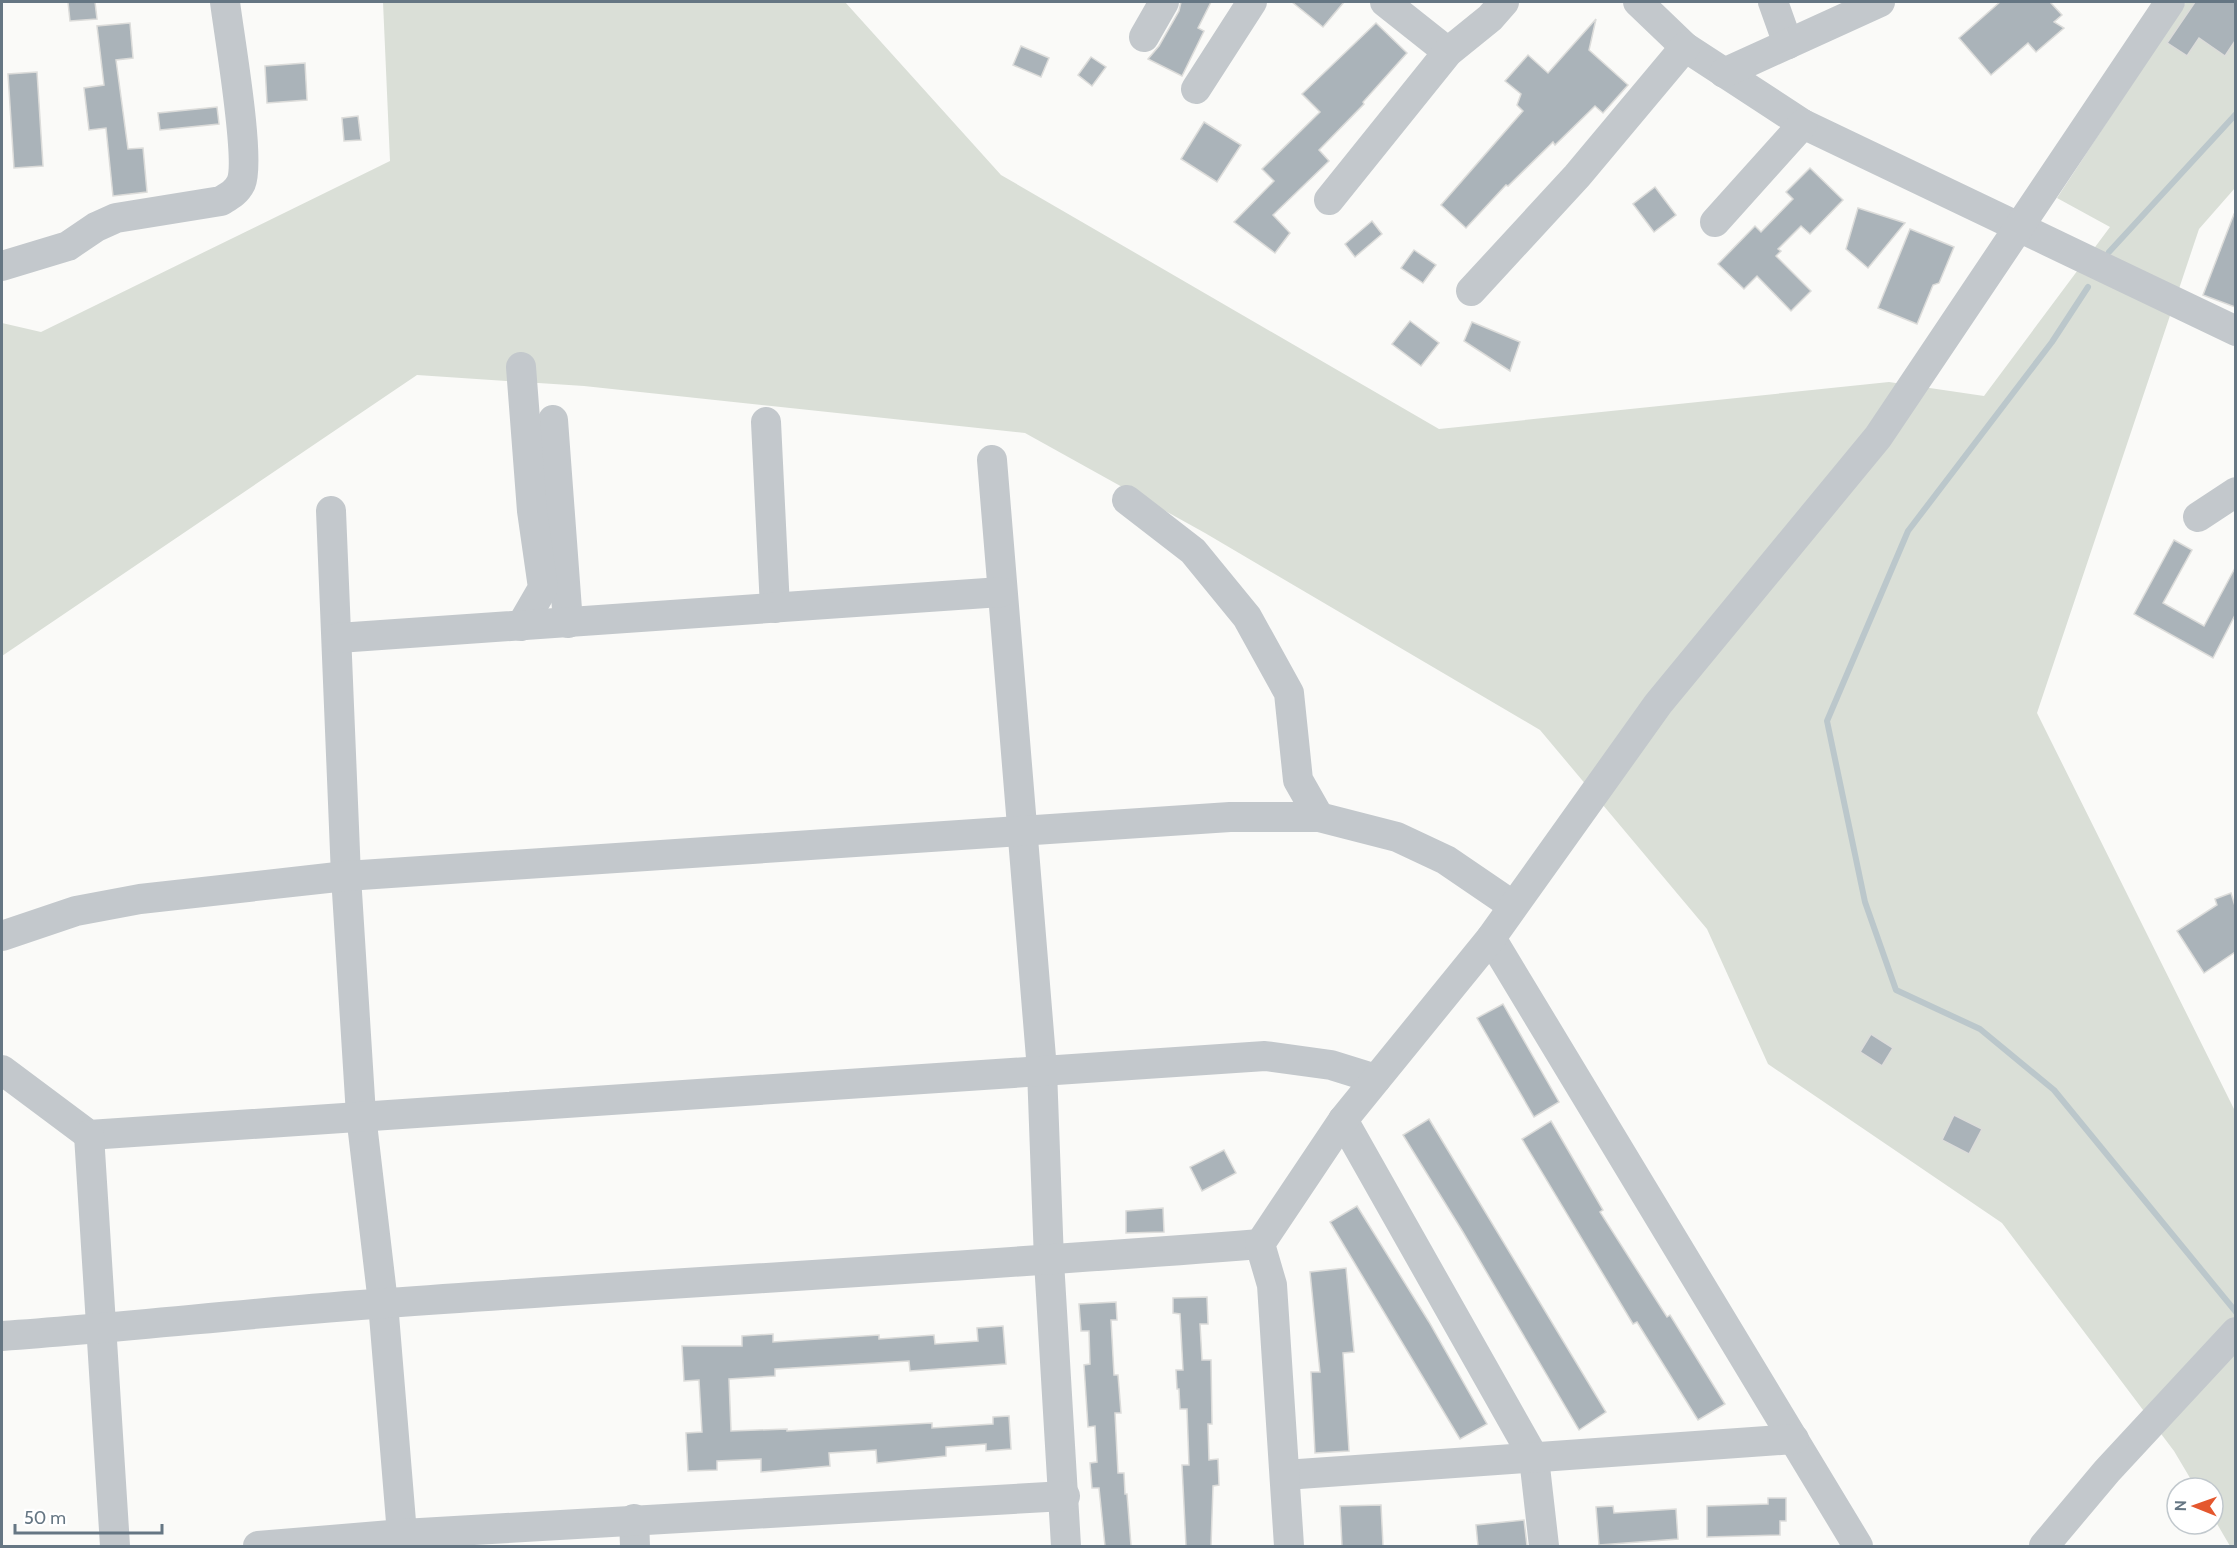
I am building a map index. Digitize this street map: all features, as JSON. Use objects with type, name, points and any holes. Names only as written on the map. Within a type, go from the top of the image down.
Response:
[{"type":"street","points":[[2,266],[68,246],[116,218],[221,201],[234,194],[242,181],[244,152],[225,2]]},
{"type":"street","points":[[1144,36],[1164,2]]},
{"type":"street","points":[[1196,89],[1252,2]]},
{"type":"street","points":[[1385,2],[1448,52]]},
{"type":"street","points":[[1329,200],[1448,52],[1490,18],[1504,2]]},
{"type":"street","points":[[1638,2],[1685,47],[1803,124],[2235,331]]},
{"type":"street","points":[[1773,2],[1788,44]]},
{"type":"street","points":[[1724,73],[1788,44],[1846,9],[1880,2]]},
{"type":"street","points":[[1289,1546],[1272,1285],[1260,1244],[1342,1120],[1491,938],[1512,905],[1658,704],[1878,437],[2021,227],[2166,3]]},
{"type":"street","points":[[1471,291],[1577,176],[1685,47]]},
{"type":"street","points":[[1715,222],[1803,124]]},
{"type":"street","points":[[521,367],[532,511],[543,588],[521,626]]},
{"type":"street","points":[[553,420],[568,623]]},
{"type":"street","points":[[766,422],[775,608]]},
{"type":"street","points":[[992,460],[1001,592],[1024,831],[1042,1070],[1049,1261],[1065,1496],[1066,1546]]},
{"type":"street","points":[[2198,517],[2235,492]]},
{"type":"street","points":[[1127,500],[1193,551],[1247,617],[1289,693],[1298,780],[1319,817]]},
{"type":"street","points":[[331,511],[346,876],[361,1115],[383,1303],[403,1540]]},
{"type":"street","points":[[338,638],[1001,592]]},
{"type":"street","points":[[2,936],[76,911],[140,899],[346,876],[1230,817],[1319,817],[1397,837],[1446,860],[1512,905]]},
{"type":"street","points":[[1491,938],[1858,1546]]},
{"type":"street","points":[[2,1070],[89,1135],[1265,1056],[1331,1065],[1376,1079]]},
{"type":"street","points":[[1342,1120],[1534,1458],[1544,1546]]},
{"type":"street","points":[[89,1135],[115,1546]]},
{"type":"street","points":[[2,1336],[383,1303],[733,1279],[1049,1261],[1260,1244]]},
{"type":"street","points":[[2044,1546],[2108,1471],[2235,1332]]},
{"type":"street","points":[[1285,1475],[1794,1439]]},
{"type":"street","points":[[258,1546],[635,1533],[1065,1496]]},
{"type":"shaded area","points":[[383,2],[845,2],[1001,175],[1439,429],[1889,382],[1984,396],[2110,227],[2057,198],[2186,2],[2235,2],[2235,188],[2199,229],[2037,713],[2235,1111],[2235,1546],[2230,1546],[2224,1536],[2225,1476],[2189,1476],[2174,1451],[2002,1223],[1768,1064],[1707,929],[1540,730],[1205,533],[1025,433],[584,386],[417,375],[2,656],[2,323],[41,332],[390,161]]},
{"type":"building","points":[[68,2],[95,2],[97,19],[70,21]]},
{"type":"building","points":[[1181,2],[1211,2],[1198,28],[1204,31],[1182,76],[1148,59],[1159,46],[1179,11]]},
{"type":"building","points":[[1292,2],[1344,2],[1323,27]]},
{"type":"building","points":[[2000,2],[2050,2],[2062,15],[2054,22],[2064,28],[2036,52],[2028,43],[1991,75],[1959,38]]},
{"type":"building","points":[[2195,2],[2235,2],[2235,41],[2225,56],[2199,38],[2187,56],[2167,43]]},
{"type":"building","points":[[1596,19],[1589,50],[1628,85],[1603,113],[1595,106],[1555,145],[1553,142],[1508,186],[1506,185],[1466,228],[1441,205],[1523,111],[1517,105],[1521,94],[1505,81],[1528,55],[1548,73]]},
{"type":"building","points":[[130,23],[133,58],[116,60],[128,149],[143,148],[147,192],[113,196],[106,128],[89,130],[84,88],[104,85],[97,26]]},
{"type":"building","points":[[1376,23],[1407,53],[1363,102],[1364,104],[1319,150],[1329,161],[1273,215],[1290,233],[1275,253],[1234,222],[1274,181],[1262,169],[1320,112],[1302,94]]},
{"type":"building","points":[[1021,46],[1049,58],[1041,77],[1013,65]]},
{"type":"building","points":[[1091,57],[1106,67],[1092,86],[1078,75]]},
{"type":"building","points":[[305,63],[307,100],[267,103],[265,66]]},
{"type":"building","points":[[37,72],[43,166],[14,168],[8,74]]},
{"type":"building","points":[[217,107],[219,124],[160,130],[158,113]]},
{"type":"building","points":[[358,116],[361,140],[344,141],[342,118]]},
{"type":"building","points":[[1204,122],[1241,145],[1217,182],[1181,159]]},
{"type":"building","points":[[1810,168],[1843,200],[1810,234],[1801,226],[1778,249],[1781,251],[1776,256],[1811,291],[1791,311],[1757,276],[1744,289],[1718,264],[1755,226],[1761,232],[1793,199],[1786,192]]},
{"type":"building","points":[[1655,187],[1676,215],[1654,232],[1633,204]]},
{"type":"building","points":[[1858,208],[1905,223],[1868,268],[1846,249]]},
{"type":"building","points":[[2235,214],[2235,307],[2203,295]]},
{"type":"building","points":[[1372,221],[1382,234],[1355,257],[1345,244]]},
{"type":"building","points":[[1910,229],[1954,247],[1939,283],[1933,285],[1917,324],[1878,308]]},
{"type":"building","points":[[1414,250],[1436,265],[1423,283],[1401,268]]},
{"type":"building","points":[[1410,321],[1439,343],[1421,366],[1392,344]]},
{"type":"building","points":[[1472,322],[1520,342],[1510,371],[1464,341]]},
{"type":"building","points":[[2174,540],[2192,550],[2163,603],[2204,626],[2235,568],[2235,615],[2213,658],[2134,614]]},
{"type":"building","points":[[2231,893],[2235,906],[2235,952],[2204,973],[2177,931],[2217,905],[2215,899]]},
{"type":"building","points":[[1503,1004],[1559,1102],[1534,1117],[1477,1018]]},
{"type":"building","points":[[1871,1034],[1893,1048],[1882,1066],[1860,1052]]},
{"type":"building","points":[[1954,1115],[1982,1129],[1969,1154],[1942,1140]]},
{"type":"building","points":[[1429,1119],[1606,1412],[1579,1430],[1463,1232],[1403,1135]]},
{"type":"building","points":[[1551,1121],[1603,1210],[1600,1212],[1667,1317],[1670,1315],[1725,1404],[1698,1420],[1637,1322],[1633,1324],[1522,1139]]},
{"type":"building","points":[[1224,1150],[1236,1173],[1202,1191],[1190,1167]]},
{"type":"building","points":[[1357,1206],[1429,1322],[1487,1424],[1460,1439],[1330,1222]]},
{"type":"building","points":[[1163,1208],[1164,1232],[1126,1233],[1126,1211]]},
{"type":"building","points":[[1346,1268],[1354,1352],[1343,1353],[1349,1451],[1315,1453],[1311,1372],[1320,1372],[1310,1272]]},
{"type":"building","points":[[1207,1297],[1208,1324],[1200,1324],[1202,1360],[1211,1360],[1212,1424],[1208,1424],[1209,1460],[1218,1459],[1219,1485],[1213,1486],[1211,1546],[1186,1546],[1182,1465],[1189,1465],[1187,1409],[1180,1409],[1179,1389],[1177,1389],[1176,1370],[1183,1370],[1180,1314],[1173,1313],[1173,1298]]},
{"type":"building","points":[[1116,1302],[1117,1320],[1111,1320],[1114,1375],[1118,1375],[1121,1413],[1115,1413],[1118,1473],[1124,1473],[1131,1546],[1105,1546],[1099,1488],[1092,1488],[1090,1463],[1097,1462],[1095,1426],[1088,1427],[1084,1365],[1090,1364],[1089,1331],[1081,1331],[1079,1304]]},
{"type":"building","points":[[1003,1326],[1006,1364],[910,1371],[909,1361],[775,1369],[775,1376],[729,1379],[731,1431],[787,1429],[787,1431],[932,1423],[932,1428],[993,1424],[993,1417],[1009,1416],[1011,1449],[986,1451],[986,1444],[946,1447],[946,1456],[877,1463],[876,1450],[829,1453],[830,1466],[761,1472],[761,1459],[717,1461],[717,1470],[688,1471],[686,1433],[702,1432],[699,1380],[684,1381],[682,1346],[742,1346],[742,1336],[773,1334],[773,1342],[879,1335],[879,1339],[934,1335],[935,1344],[978,1341],[977,1328]]},
{"type":"building","points":[[1768,1498],[1786,1498],[1786,1521],[1780,1521],[1780,1535],[1707,1537],[1707,1506],[1768,1504]]},
{"type":"building","points":[[1381,1505],[1383,1546],[1342,1546],[1340,1506]]},
{"type":"building","points":[[1613,1506],[1614,1513],[1676,1509],[1678,1539],[1599,1545],[1596,1507]]},
{"type":"building","points":[[1524,1520],[1527,1546],[1478,1546],[1476,1525]]},
{"type":"waterway","points":[[2109,252],[2236,114]]},
{"type":"waterway","points":[[2088,287],[2052,342],[1908,531],[1827,721],[1865,902],[1896,990],[1980,1029],[2054,1090],[2236,1312]]}]
